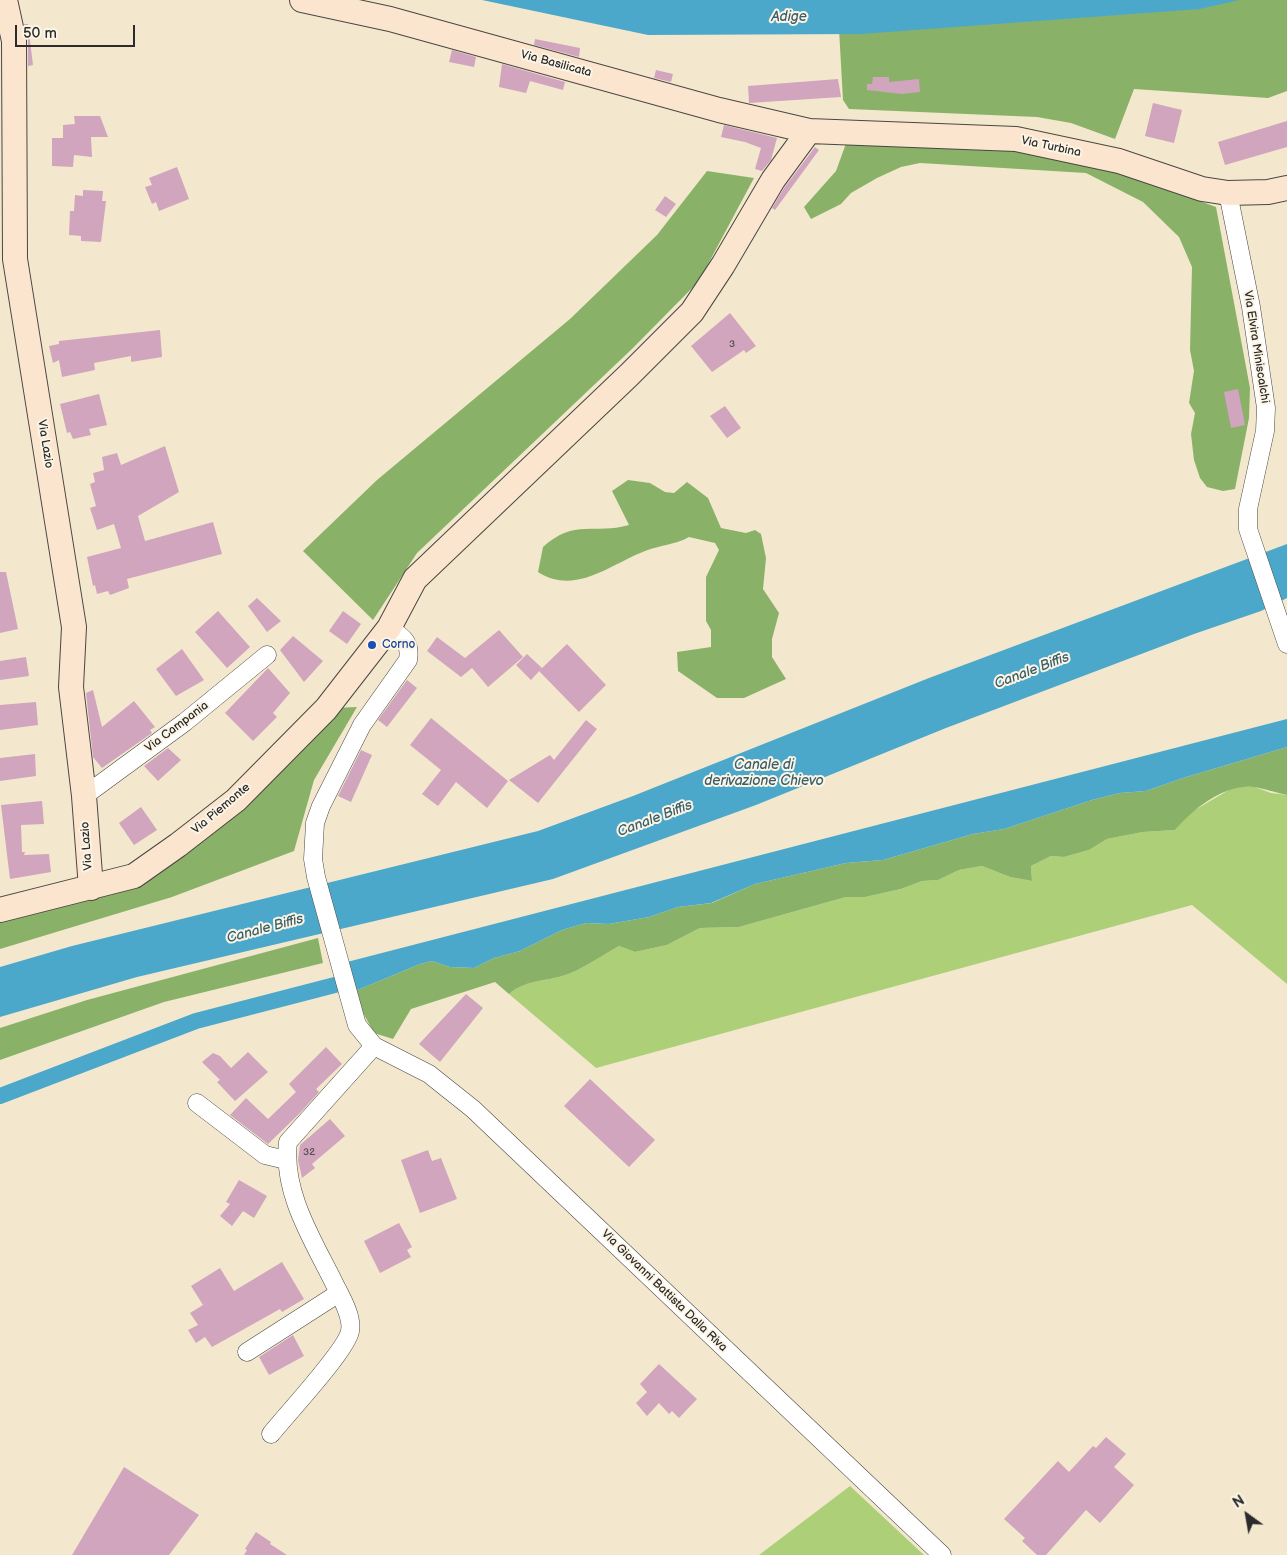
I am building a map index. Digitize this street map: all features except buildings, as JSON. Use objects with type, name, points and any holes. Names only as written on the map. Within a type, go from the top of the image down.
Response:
[{"type":"street","name":"Via Lazio","points":[[5,0],[14,41],[15,259],[74,628],[71,687],[84,796],[91,888]]},
{"type":"street","name":"Via Basilicata","points":[[302,0],[390,19],[719,110],[809,131]]},
{"type":"street","name":"Via Turbina","points":[[809,131],[1016,140],[1119,161],[1202,189],[1228,193],[1268,192],[1287,188]]},
{"type":"street","name":"Via Piemonte","points":[[0,910],[134,876],[236,800],[326,709],[389,628],[415,579],[629,375],[692,312],[723,265],[773,180],[809,131]]},
{"type":"street","name":"Via Elvira Miniscalchi","points":[[1228,193],[1251,307],[1266,408],[1265,431],[1248,509],[1248,529],[1251,543],[1280,618],[1287,644]]},
{"type":"street","name":"Via Giovanni Battista Dalla Riva","points":[[389,628],[406,640],[410,649],[408,660],[362,725],[321,806],[313,838],[316,877],[357,1025],[374,1046],[429,1074],[473,1109],[942,1555]]},
{"type":"street","name":"Via Campania","points":[[84,796],[185,722],[267,655]]},
{"type":"street","points":[[271,1434],[342,1349],[351,1331],[347,1312],[339,1293],[300,1214],[286,1160],[288,1142],[374,1046]]},
{"type":"street","points":[[197,1103],[265,1155],[286,1160]]},
{"type":"street","points":[[247,1352],[339,1293]]},
{"type":"green space","points":[[1060,0],[1287,0],[1287,91],[1268,98],[1134,89],[1115,139],[1071,123],[1037,117],[849,109],[843,100],[839,29]]},
{"type":"green space","points":[[848,138],[1062,150],[1216,207],[1250,388],[1249,418],[1235,489],[1223,491],[1207,487],[1200,478],[1194,460],[1191,434],[1195,413],[1189,403],[1194,371],[1190,350],[1192,267],[1179,237],[1143,202],[1086,173],[920,163],[901,167],[877,178],[851,193],[841,204],[811,219],[804,207],[836,171]]},
{"type":"green space","points":[[707,171],[754,178],[699,281],[633,348],[417,553],[373,620],[303,551],[377,480],[570,319],[657,235]]},
{"type":"green space","points":[[628,480],[650,483],[665,492],[674,493],[687,482],[708,498],[721,528],[746,533],[755,530],[761,534],[766,558],[763,589],[779,613],[772,639],[772,657],[786,679],[744,698],[717,698],[678,671],[677,652],[711,647],[711,630],[706,621],[706,577],[719,550],[715,543],[689,537],[645,551],[606,570],[579,579],[566,581],[552,579],[538,572],[543,547],[554,538],[575,530],[617,528],[629,525],[612,491]]},
{"type":"green space","points":[[357,707],[314,780],[294,851],[172,897],[0,949],[0,920],[138,881],[333,708]]},
{"type":"green space","points":[[1287,747],[1287,795],[1253,787],[1231,790],[1200,806],[1175,830],[1143,832],[1107,839],[1089,850],[1064,857],[1051,856],[1031,866],[1032,881],[1010,877],[982,866],[959,870],[938,880],[922,881],[901,889],[865,897],[846,897],[739,927],[700,928],[667,945],[635,952],[619,946],[571,973],[524,985],[509,994],[495,982],[411,1009],[393,1039],[374,1033],[361,1009],[355,991],[420,964],[432,961],[450,967],[474,968],[494,958],[520,951],[562,930],[586,923],[609,924],[649,917],[678,907],[712,903],[755,884],[846,863],[883,860],[973,834],[1004,829],[1092,800],[1120,793],[1146,791]]},
{"type":"green space","points":[[1234,787],[1255,787],[1271,793],[1287,795],[1287,984],[1192,905],[596,1068],[509,994],[524,985],[571,973],[619,946],[635,952],[667,945],[700,928],[739,927],[846,897],[865,897],[901,889],[922,881],[938,880],[959,870],[982,866],[1010,877],[1032,881],[1031,866],[1051,856],[1064,857],[1089,850],[1107,839],[1143,832],[1175,830],[1188,814]]},
{"type":"green space","points":[[318,938],[323,963],[164,1002],[0,1060],[0,1028],[87,1000]]},
{"type":"green space","points":[[850,1486],[924,1555],[759,1555]]},
{"type":"water","name":"Adige","points":[[482,0],[1239,0],[1200,9],[861,34],[648,35]]},
{"type":"water","name":"Canale di derivazione Chievo","points":[[1287,544],[1287,598],[1261,611],[1194,634],[946,728],[756,805],[553,879],[137,977],[0,1017],[0,967],[72,946],[538,831],[633,796],[929,678]]},
{"type":"water","points":[[1287,719],[1287,747],[1146,791],[1120,793],[1092,800],[1004,829],[973,834],[883,860],[846,863],[755,884],[711,903],[678,907],[649,917],[609,924],[586,923],[562,930],[520,951],[494,958],[474,968],[450,967],[432,961],[420,964],[355,991],[347,962]]},
{"type":"waterway","points":[[0,1096],[196,1021],[358,979]]},
{"type":"place","name":"Corno","points":[[372,645]]},
{"type":"water label","name":"Canale Biffis","points":[[1032,671]]},
{"type":"water label","name":"Canale Biffis","points":[[655,819]]},
{"type":"water label","name":"Canale Biffis","points":[[265,929]]}]
